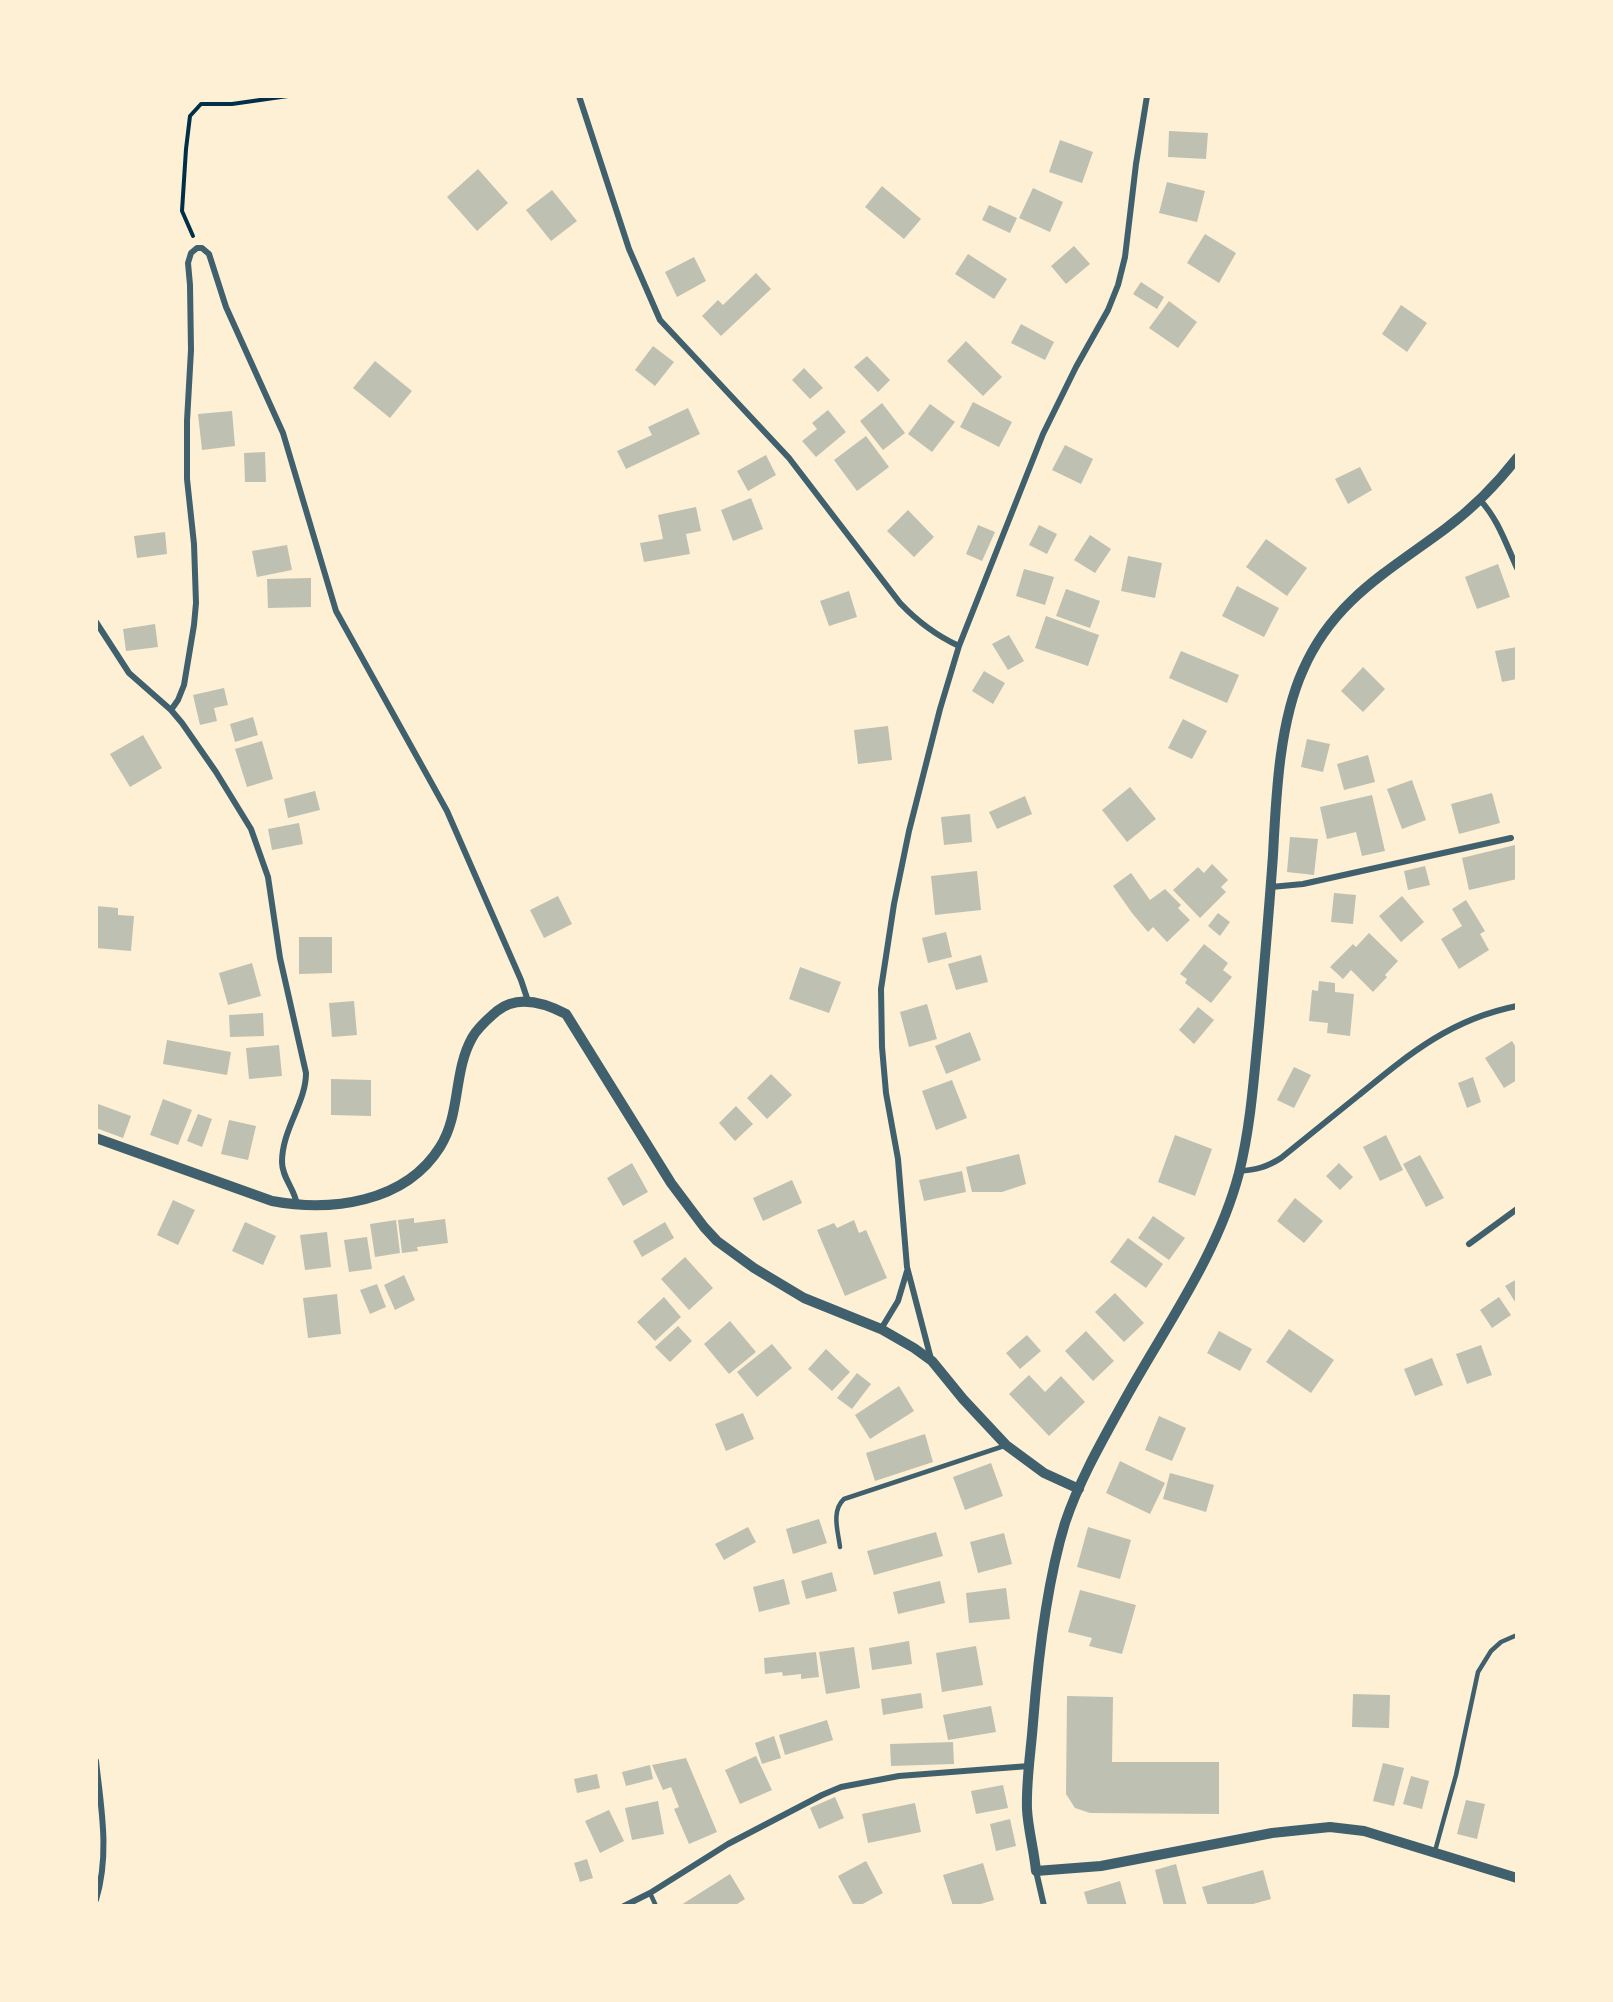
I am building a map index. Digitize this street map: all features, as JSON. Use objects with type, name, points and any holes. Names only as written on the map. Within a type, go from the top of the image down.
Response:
[{"type":"street","points":[[579,96],[629,249],[660,320],[789,458],[900,603],[930,631],[959,646]]},
{"type":"street","points":[[932,1361],[908,1268],[898,1159],[886,1093],[882,1047],[881,989],[894,904],[909,831],[959,646],[1043,434],[1076,367],[1108,310],[1118,285],[1125,257],[1147,96]]},
{"type":"street","points":[[171,710],[184,685],[196,603],[194,544],[187,479],[187,421],[191,350],[188,263],[191,253],[197,248],[206,250],[209,254],[226,307],[283,433],[336,611],[447,811],[528,1001]]},
{"type":"street","points":[[1044,1906],[1036,1871],[1028,1810],[1029,1766],[1045,1615],[1064,1526],[1079,1489],[1123,1404],[1216,1238],[1239,1171],[1252,1098],[1275,821],[1284,742],[1296,687],[1303,668],[1317,643],[1340,611],[1356,595],[1480,500],[1517,458]]},
{"type":"street","points":[[1480,500],[1497,524],[1517,568]]},
{"type":"street","points":[[96,622],[129,674],[171,710],[216,772],[251,829],[268,877],[280,958],[306,1073],[304,1088],[289,1124],[282,1160],[283,1175],[294,1194],[297,1205]]},
{"type":"street","points":[[1271,887],[1303,884],[1511,838]]},
{"type":"street","points":[[96,1138],[248,1193],[297,1205],[328,1206],[356,1202],[392,1189],[419,1173],[432,1160],[451,1126],[465,1057],[472,1037],[485,1021],[501,1008],[513,1003],[528,1001],[549,1005],[566,1014],[671,1183],[704,1227],[717,1240],[754,1268],[804,1298],[881,1329],[932,1361],[963,1399],[1006,1445],[1044,1473],[1079,1489]]},
{"type":"street","points":[[1239,1171],[1271,1165],[1413,1051],[1442,1033],[1475,1018],[1517,1006]]},
{"type":"street","points":[[1469,1244],[1517,1209]]},
{"type":"street","points":[[881,1329],[898,1301],[908,1268]]},
{"type":"street","points":[[96,1761],[104,1861],[96,1900]]},
{"type":"street","points":[[624,1906],[650,1893],[729,1844],[841,1787],[899,1776],[1029,1766]]},
{"type":"street","points":[[1036,1871],[1101,1866],[1272,1833],[1330,1827],[1364,1831],[1517,1878]]},
{"type":"lane","points":[[840,1547],[836,1510],[844,1499],[1006,1445]]},
{"type":"lane","points":[[1435,1853],[1456,1775],[1478,1672],[1491,1651],[1501,1642],[1517,1635]]},
{"type":"lane","points":[[650,1893],[656,1906]]},
{"type":"path","points":[[197,248],[182,211],[190,116],[201,104],[232,104],[288,96]]},
{"type":"building","points":[[1169,131],[1208,133],[1206,159],[1168,157]]},
{"type":"building","points":[[1060,140],[1093,152],[1082,183],[1049,172]]},
{"type":"building","points":[[478,169],[508,203],[477,231],[447,197]]},
{"type":"building","points":[[1167,182],[1205,191],[1197,222],[1159,213]]},
{"type":"building","points":[[882,186],[921,219],[904,239],[865,207]]},
{"type":"building","points":[[1033,188],[1063,202],[1050,232],[1019,218]]},
{"type":"building","points":[[552,190],[577,221],[551,241],[526,210]]},
{"type":"building","points":[[989,205],[1017,218],[1010,233],[982,220]]},
{"type":"building","points":[[1205,234],[1236,253],[1219,283],[1187,263]]},
{"type":"building","points":[[1074,246],[1090,264],[1066,284],[1051,266]]},
{"type":"building","points":[[968,254],[1007,279],[994,299],[955,274]]},
{"type":"building","points":[[694,257],[706,281],[677,297],[665,272]]},
{"type":"building","points":[[756,273],[771,289],[721,336],[702,316],[718,300],[723,305]]},
{"type":"building","points":[[1141,282],[1164,297],[1157,309],[1133,294]]},
{"type":"building","points":[[1169,301],[1197,322],[1178,348],[1149,328]]},
{"type":"building","points":[[1401,305],[1427,323],[1407,352],[1382,334]]},
{"type":"building","points":[[1021,324],[1054,342],[1045,360],[1011,343]]},
{"type":"building","points":[[966,341],[1002,377],[983,396],[947,361]]},
{"type":"building","points":[[653,346],[674,362],[655,386],[635,370]]},
{"type":"building","points":[[867,356],[890,380],[878,392],[854,367]]},
{"type":"building","points":[[375,361],[412,391],[390,418],[353,388]]},
{"type":"building","points":[[804,368],[823,388],[810,399],[792,380]]},
{"type":"building","points":[[973,402],[1012,422],[999,447],[960,427]]},
{"type":"building","points":[[882,403],[905,433],[883,450],[860,421]]},
{"type":"building","points":[[930,404],[955,422],[932,452],[908,434]]},
{"type":"building","points":[[688,408],[700,434],[626,469],[617,451],[652,435],[648,427]]},
{"type":"building","points":[[828,410],[846,432],[816,457],[802,441],[817,429],[812,423]]},
{"type":"building","points":[[232,411],[235,446],[202,450],[198,414]]},
{"type":"building","points":[[866,436],[889,467],[857,491],[834,460]]},
{"type":"building","points":[[1065,445],[1093,459],[1081,484],[1052,470]]},
{"type":"building","points":[[265,452],[266,482],[245,482],[244,453]]},
{"type":"building","points":[[766,455],[776,475],[748,491],[737,471]]},
{"type":"building","points":[[1360,467],[1372,490],[1348,504],[1335,479]]},
{"type":"building","points":[[751,498],[763,529],[733,541],[721,510]]},
{"type":"building","points":[[696,507],[701,531],[686,534],[690,554],[644,562],[640,543],[663,539],[658,515]]},
{"type":"building","points":[[908,510],[934,537],[914,557],[887,531]]},
{"type":"building","points":[[978,525],[995,532],[982,561],[966,554]]},
{"type":"building","points":[[1039,525],[1057,534],[1047,554],[1029,545]]},
{"type":"building","points":[[165,532],[167,554],[137,558],[134,536]]},
{"type":"building","points":[[1090,535],[1111,549],[1095,573],[1074,560]]},
{"type":"building","points":[[1266,539],[1307,568],[1287,596],[1246,567]]},
{"type":"building","points":[[287,545],[292,570],[257,577],[252,551]]},
{"type":"building","points":[[1128,556],[1162,563],[1155,598],[1121,591]]},
{"type":"building","points":[[1498,564],[1510,597],[1477,609],[1465,577]]},
{"type":"building","points":[[1024,569],[1054,577],[1045,605],[1016,596]]},
{"type":"building","points":[[311,578],[311,607],[268,608],[267,579]]},
{"type":"building","points":[[1237,586],[1279,608],[1264,637],[1222,616]]},
{"type":"building","points":[[1066,589],[1100,601],[1090,628],[1056,616]]},
{"type":"building","points":[[849,591],[857,617],[829,626],[820,601]]},
{"type":"building","points":[[1046,616],[1099,635],[1088,666],[1035,648]]},
{"type":"building","points":[[155,624],[158,647],[126,651],[123,629]]},
{"type":"building","points":[[1009,635],[1024,661],[1008,670],[992,644]]},
{"type":"building","points":[[1517,647],[1517,679],[1502,682],[1495,651]]},
{"type":"building","points":[[1181,651],[1239,675],[1227,703],[1169,678]]},
{"type":"building","points":[[1363,667],[1385,689],[1363,712],[1341,691]]},
{"type":"building","points":[[984,671],[1005,683],[993,704],[972,691]]},
{"type":"building","points":[[224,688],[228,705],[214,708],[217,721],[200,725],[193,695]]},
{"type":"building","points":[[253,717],[258,735],[235,742],[230,724]]},
{"type":"building","points":[[1183,719],[1207,731],[1192,759],[1168,748]]},
{"type":"building","points":[[888,726],[892,760],[858,764],[854,730]]},
{"type":"building","points":[[143,735],[162,768],[130,787],[110,754]]},
{"type":"building","points":[[1307,739],[1330,744],[1323,772],[1301,767]]},
{"type":"building","points":[[262,741],[273,779],[247,787],[235,749]]},
{"type":"building","points":[[1368,755],[1375,782],[1344,790],[1337,764]]},
{"type":"building","points":[[1412,780],[1426,820],[1402,829],[1387,789]]},
{"type":"building","points":[[1130,787],[1156,819],[1127,842],[1102,810]]},
{"type":"building","points":[[315,791],[320,810],[288,818],[284,799]]},
{"type":"building","points":[[1492,793],[1500,823],[1459,834],[1451,804]]},
{"type":"building","points":[[1372,795],[1385,851],[1362,856],[1356,832],[1327,839],[1320,807]]},
{"type":"building","points":[[1025,796],[1032,814],[997,829],[989,812]]},
{"type":"building","points":[[970,814],[972,842],[944,845],[941,817]]},
{"type":"building","points":[[299,823],[303,844],[272,850],[268,829]]},
{"type":"building","points":[[1290,837],[1318,839],[1314,875],[1287,872]]},
{"type":"building","points":[[1515,845],[1517,879],[1469,890],[1462,858]]},
{"type":"building","points":[[1212,864],[1228,880],[1221,887],[1226,892],[1200,918],[1173,890],[1198,867],[1204,873]]},
{"type":"building","points":[[1425,866],[1430,885],[1408,890],[1404,871]]},
{"type":"building","points":[[977,871],[981,910],[935,915],[931,876]]},
{"type":"building","points":[[1131,873],[1150,900],[1165,889],[1181,905],[1178,908],[1190,920],[1167,942],[1153,927],[1148,932],[1113,886]]},
{"type":"building","points":[[1334,893],[1356,895],[1353,924],[1331,922]]},
{"type":"building","points":[[558,896],[572,924],[544,938],[530,910]]},
{"type":"building","points":[[1402,896],[1424,922],[1401,942],[1379,916]]},
{"type":"building","points":[[1466,900],[1485,931],[1480,934],[1489,950],[1459,969],[1441,939],[1462,926],[1452,909]]},
{"type":"building","points":[[96,906],[118,908],[118,915],[134,916],[131,951],[96,948]]},
{"type":"building","points":[[1218,913],[1230,922],[1220,936],[1208,926]]},
{"type":"building","points":[[946,932],[952,957],[928,963],[922,938]]},
{"type":"building","points":[[1369,933],[1398,961],[1373,992],[1351,970],[1343,979],[1330,967],[1353,944],[1356,947]]},
{"type":"building","points":[[299,937],[332,937],[332,973],[299,974]]},
{"type":"building","points":[[1204,944],[1228,963],[1223,970],[1232,977],[1211,1003],[1185,983],[1187,979],[1180,974]]},
{"type":"building","points":[[981,955],[988,982],[956,990],[948,964]]},
{"type":"building","points":[[252,963],[261,996],[228,1005],[219,973]]},
{"type":"building","points":[[800,967],[841,982],[829,1013],[789,999]]},
{"type":"building","points":[[1319,981],[1335,983],[1335,992],[1354,994],[1350,1036],[1327,1033],[1328,1023],[1309,1021],[1312,990],[1318,991]]},
{"type":"building","points":[[354,1001],[357,1035],[332,1037],[329,1003]]},
{"type":"building","points":[[927,1004],[937,1039],[909,1047],[900,1012]]},
{"type":"building","points":[[1198,1007],[1214,1020],[1194,1044],[1179,1030]]},
{"type":"building","points":[[263,1013],[264,1036],[230,1037],[229,1015]]},
{"type":"building","points":[[970,1032],[981,1060],[946,1074],[935,1046]]},
{"type":"building","points":[[167,1040],[231,1052],[227,1075],[163,1064]]},
{"type":"building","points":[[1512,1041],[1517,1049],[1517,1080],[1504,1088],[1485,1058]]},
{"type":"building","points":[[279,1045],[282,1076],[249,1079],[246,1048]]},
{"type":"building","points":[[1294,1067],[1311,1075],[1294,1108],[1277,1100]]},
{"type":"building","points":[[771,1074],[792,1095],[767,1119],[747,1098]]},
{"type":"building","points":[[1473,1077],[1481,1102],[1467,1108],[1458,1083]]},
{"type":"building","points":[[331,1079],[371,1080],[371,1116],[331,1115]]},
{"type":"building","points":[[952,1080],[967,1118],[936,1130],[922,1091]]},
{"type":"building","points":[[163,1099],[192,1110],[178,1145],[150,1135]]},
{"type":"building","points":[[98,1104],[131,1116],[123,1138],[96,1128]]},
{"type":"building","points":[[736,1106],[753,1124],[735,1141],[719,1123]]},
{"type":"building","points":[[198,1114],[212,1119],[202,1147],[187,1141]]},
{"type":"building","points":[[229,1120],[256,1126],[248,1160],[221,1154]]},
{"type":"building","points":[[1175,1135],[1212,1149],[1195,1196],[1158,1182]]},
{"type":"building","points":[[1386,1135],[1403,1170],[1380,1181],[1363,1147]]},
{"type":"building","points":[[1019,1154],[1026,1184],[1002,1192],[972,1192],[966,1167]]},
{"type":"building","points":[[1420,1155],[1444,1198],[1426,1207],[1403,1164]]},
{"type":"building","points":[[632,1163],[648,1192],[623,1206],[607,1178]]},
{"type":"building","points":[[1339,1163],[1353,1177],[1340,1190],[1326,1176]]},
{"type":"building","points":[[962,1171],[966,1192],[924,1201],[919,1180]]},
{"type":"building","points":[[792,1180],[802,1203],[763,1221],[753,1198]]},
{"type":"building","points":[[1295,1198],[1323,1221],[1304,1243],[1277,1221]]},
{"type":"building","points":[[173,1200],[195,1210],[178,1245],[157,1235]]},
{"type":"building","points":[[1153,1216],[1185,1238],[1169,1260],[1138,1238]]},
{"type":"building","points":[[414,1218],[414,1223],[445,1219],[448,1243],[417,1247],[418,1251],[402,1253],[398,1220]]},
{"type":"building","points":[[396,1220],[400,1253],[375,1257],[370,1224]]},
{"type":"building","points":[[854,1220],[859,1233],[866,1230],[887,1278],[845,1296],[817,1230],[834,1223],[837,1228]]},
{"type":"building","points":[[245,1222],[276,1236],[263,1265],[232,1251]]},
{"type":"building","points":[[665,1222],[674,1238],[642,1257],[633,1241]]},
{"type":"building","points":[[327,1232],[331,1267],[305,1270],[300,1235]]},
{"type":"building","points":[[367,1237],[372,1269],[349,1272],[344,1240]]},
{"type":"building","points":[[1128,1238],[1163,1264],[1146,1288],[1110,1262]]},
{"type":"building","points":[[685,1257],[713,1288],[689,1310],[661,1279]]},
{"type":"building","points":[[404,1275],[415,1300],[395,1310],[384,1285]]},
{"type":"building","points":[[1517,1279],[1517,1305],[1505,1286]]},
{"type":"building","points":[[377,1284],[386,1307],[370,1314],[360,1290]]},
{"type":"building","points":[[1115,1293],[1144,1323],[1124,1342],[1095,1312]]},
{"type":"building","points":[[337,1294],[341,1334],[308,1338],[303,1298]]},
{"type":"building","points":[[664,1297],[681,1317],[655,1341],[637,1322]]},
{"type":"building","points":[[1499,1297],[1511,1315],[1492,1328],[1480,1310]]},
{"type":"building","points":[[730,1321],[756,1352],[729,1374],[704,1344]]},
{"type":"building","points":[[678,1326],[692,1341],[670,1362],[655,1347]]},
{"type":"building","points":[[1289,1329],[1334,1360],[1311,1393],[1266,1362]]},
{"type":"building","points":[[1086,1331],[1114,1361],[1093,1381],[1065,1351]]},
{"type":"building","points":[[1219,1331],[1252,1349],[1240,1371],[1207,1353]]},
{"type":"building","points":[[1027,1335],[1041,1351],[1020,1369],[1006,1353]]},
{"type":"building","points":[[772,1344],[792,1368],[757,1397],[737,1372]]},
{"type":"building","points":[[1481,1345],[1492,1375],[1467,1384],[1456,1354]]},
{"type":"building","points":[[826,1349],[850,1372],[832,1391],[808,1369]]},
{"type":"building","points":[[1432,1358],[1443,1385],[1415,1396],[1404,1369]]},
{"type":"building","points":[[857,1373],[871,1384],[852,1409],[837,1398]]},
{"type":"building","points":[[1029,1375],[1045,1392],[1061,1376],[1085,1402],[1049,1436],[1009,1394]]},
{"type":"building","points":[[899,1386],[914,1411],[870,1439],[855,1415]]},
{"type":"building","points":[[743,1413],[754,1439],[726,1451],[715,1424]]},
{"type":"building","points":[[1159,1416],[1186,1428],[1172,1461],[1145,1450]]},
{"type":"building","points":[[925,1434],[933,1462],[875,1481],[866,1453]]},
{"type":"building","points":[[1120,1461],[1165,1483],[1150,1514],[1106,1493]]},
{"type":"building","points":[[991,1463],[1003,1496],[965,1510],[953,1477]]},
{"type":"building","points":[[1170,1473],[1214,1485],[1206,1512],[1163,1499]]},
{"type":"building","points":[[819,1519],[827,1543],[793,1554],[786,1529]]},
{"type":"building","points":[[748,1527],[756,1542],[724,1560],[715,1544]]},
{"type":"building","points":[[1088,1527],[1131,1540],[1120,1579],[1077,1567]]},
{"type":"building","points":[[936,1532],[943,1556],[874,1575],[867,1551]]},
{"type":"building","points":[[1004,1533],[1012,1564],[978,1573],[970,1542]]},
{"type":"building","points":[[832,1572],[837,1591],[806,1599],[801,1581]]},
{"type":"building","points":[[784,1579],[790,1604],[759,1612],[753,1587]]},
{"type":"building","points":[[940,1581],[945,1603],[898,1614],[893,1592]]},
{"type":"building","points":[[1006,1588],[1010,1619],[969,1623],[966,1593]]},
{"type":"building","points":[[1080,1590],[1136,1605],[1122,1654],[1089,1646],[1092,1638],[1068,1632]]},
{"type":"building","points":[[909,1641],[912,1664],[872,1670],[869,1648]]},
{"type":"building","points":[[976,1646],[983,1685],[942,1692],[936,1653]]},
{"type":"building","points":[[854,1647],[860,1688],[826,1694],[819,1652]]},
{"type":"building","points":[[816,1652],[819,1677],[801,1679],[801,1674],[783,1676],[782,1672],[765,1674],[764,1658]]},
{"type":"building","points":[[921,1693],[923,1708],[883,1715],[881,1699]]},
{"type":"building","points":[[1353,1694],[1390,1695],[1389,1728],[1352,1727]]},
{"type":"building","points":[[1067,1696],[1113,1697],[1112,1762],[1219,1762],[1219,1814],[1090,1813],[1075,1808],[1066,1794]]},
{"type":"building","points":[[991,1706],[996,1732],[948,1740],[943,1715]]},
{"type":"building","points":[[827,1720],[833,1740],[785,1755],[779,1735]]},
{"type":"building","points":[[774,1736],[781,1758],[762,1764],[755,1743]]},
{"type":"building","points":[[953,1742],[954,1764],[891,1766],[890,1744]]},
{"type":"building","points":[[756,1756],[772,1790],[740,1804],[725,1770]]},
{"type":"building","points":[[686,1758],[717,1832],[689,1844],[674,1809],[679,1807],[671,1787],[663,1790],[652,1765]]},
{"type":"building","points":[[1383,1763],[1404,1768],[1394,1806],[1373,1801]]},
{"type":"building","points":[[650,1765],[653,1779],[626,1786],[622,1772]]},
{"type":"building","points":[[597,1774],[600,1788],[577,1793],[574,1779]]},
{"type":"building","points":[[1411,1776],[1429,1781],[1422,1809],[1403,1804]]},
{"type":"building","points":[[1003,1785],[1008,1808],[976,1814],[971,1791]]},
{"type":"building","points":[[835,1797],[844,1818],[819,1829],[810,1808]]},
{"type":"building","points":[[1466,1800],[1485,1804],[1477,1839],[1457,1834]]},
{"type":"building","points":[[658,1801],[664,1834],[632,1840],[625,1808]]},
{"type":"building","points":[[915,1803],[921,1832],[868,1843],[862,1814]]},
{"type":"building","points":[[609,1810],[624,1841],[600,1853],[585,1821]]},
{"type":"building","points":[[1010,1819],[1016,1846],[996,1851],[990,1824]]},
{"type":"building","points":[[587,1859],[593,1878],[580,1882],[574,1863]]},
{"type":"building","points":[[866,1861],[883,1893],[859,1906],[854,1906],[838,1876]]},
{"type":"building","points":[[983,1863],[994,1900],[974,1906],[953,1906],[943,1875]]},
{"type":"building","points":[[1176,1864],[1187,1906],[1164,1906],[1155,1870]]},
{"type":"building","points":[[1263,1870],[1271,1899],[1246,1906],[1208,1906],[1202,1887]]},
{"type":"building","points":[[730,1874],[745,1899],[734,1906],[681,1905]]},
{"type":"building","points":[[1120,1881],[1127,1906],[1088,1906],[1084,1892]]}]
